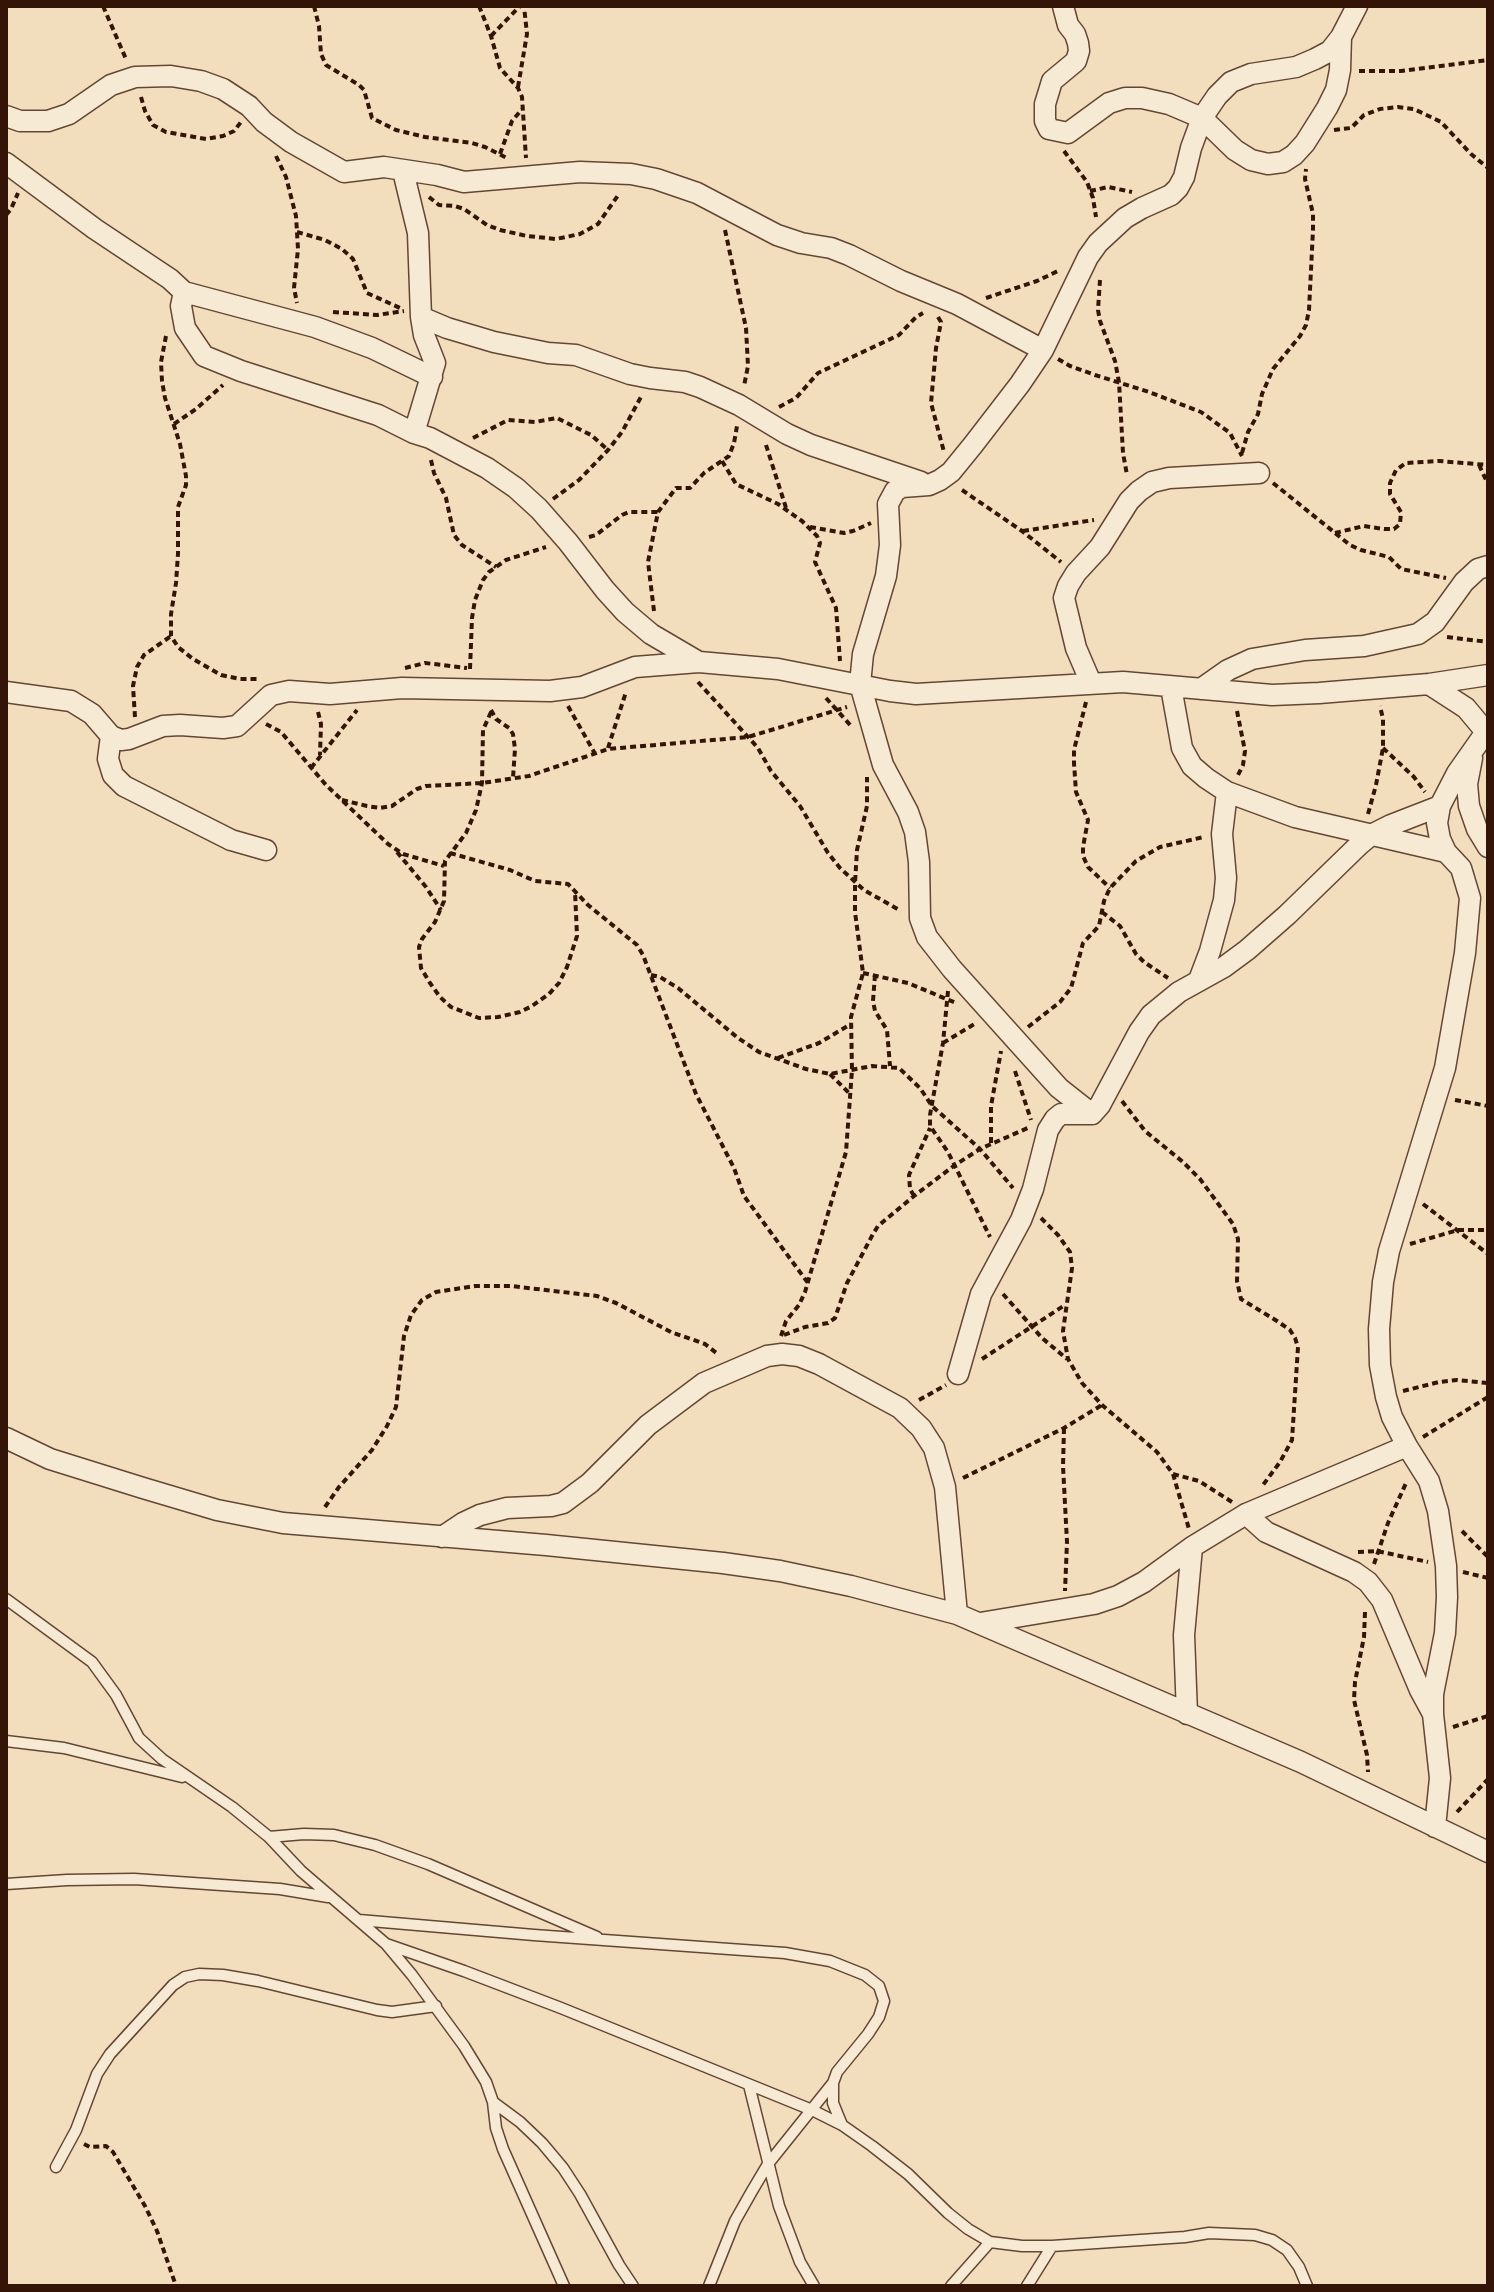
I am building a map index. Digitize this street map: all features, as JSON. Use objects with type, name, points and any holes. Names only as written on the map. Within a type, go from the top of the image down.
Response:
[{"type":"street","points":[[1063,6],[1079,51],[1076,61],[1052,81],[1045,104],[1045,121],[1049,129],[1068,133],[1109,103],[1125,98],[1142,98],[1169,104],[1202,118],[1235,150],[1251,160],[1268,164],[1283,162],[1294,155],[1336,90],[1341,37]]},
{"type":"street","points":[[888,510],[895,491],[940,479],[1020,384],[1043,350],[1093,250],[1125,218],[1171,195],[1178,188],[1202,118],[1217,96],[1231,82],[1251,74],[1296,67],[1330,51],[1357,6]]},
{"type":"street","points":[[6,116],[32,122],[59,118],[86,104],[111,85],[135,77],[171,76],[201,81],[223,89],[249,106],[291,142],[344,172],[373,167],[405,176],[437,175],[464,182],[580,172],[631,174],[678,186],[715,201],[777,235],[849,255],[957,304],[1043,350]]},
{"type":"street","points":[[6,163],[95,229],[170,279],[182,299],[185,328],[204,356],[378,415],[487,468],[539,509],[625,612],[692,663]]},
{"type":"street","points":[[405,176],[418,233],[421,317],[435,363],[414,433]]},
{"type":"street","points":[[182,299],[320,319],[432,377]]},
{"type":"street","points":[[421,317],[469,336],[548,353],[576,355],[630,374],[685,382],[739,405],[811,445],[867,465],[940,479]]},
{"type":"street","points":[[867,465],[888,510],[890,545],[886,576],[863,654],[860,690],[883,765],[915,832],[920,918],[927,937],[1011,1046],[1092,1114]]},
{"type":"street","points":[[1091,683],[1076,648],[1064,598],[1076,573],[1100,547],[1116,519],[1139,491],[1152,482],[1169,478],[1259,473]]},
{"type":"street","points":[[1201,689],[1228,670],[1252,659],[1305,650],[1364,646],[1418,634],[1427,629],[1464,582],[1478,569],[1488,566]]},
{"type":"street","points":[[6,692],[71,701],[92,714],[111,736],[121,740],[163,726],[237,726],[271,695],[289,691],[330,694],[402,688],[559,690],[582,687],[635,667],[692,663],[778,669],[860,690],[916,694],[1123,682],[1272,695],[1303,694],[1429,684],[1488,675]]},
{"type":"street","points":[[1429,684],[1466,708],[1487,730],[1437,807],[1440,839],[1446,852],[1461,868],[1470,898],[1465,953],[1455,1018],[1437,1096],[1389,1251],[1379,1329],[1380,1365],[1386,1397],[1392,1417],[1429,1481],[1438,1511],[1446,1566],[1445,1633],[1433,1694],[1440,1778],[1438,1828]]},
{"type":"street","points":[[1171,687],[1182,748],[1192,766],[1227,792],[1295,817],[1446,852]]},
{"type":"street","points":[[111,736],[108,759],[113,775],[124,786],[231,840],[266,850]]},
{"type":"street","points":[[1474,750],[1467,784],[1469,806],[1477,829],[1488,847]]},
{"type":"street","points":[[1199,980],[1224,900],[1226,878],[1222,834],[1227,792]]},
{"type":"street","points":[[958,1374],[981,1294],[1028,1205],[1048,1130],[1055,1119],[1061,1114],[1092,1114],[1151,1015],[1179,992],[1247,950],[1287,915],[1367,834],[1437,807]]},
{"type":"street","points":[[442,1537],[480,1515],[507,1508],[563,1503],[590,1483],[648,1425],[704,1383],[767,1356],[799,1356],[900,1408],[921,1428],[934,1448],[945,1487],[957,1614]]},
{"type":"street","points":[[6,1438],[50,1459],[158,1493],[217,1510],[283,1523],[653,1555],[780,1571],[957,1614],[1301,1762],[1488,1852]]},
{"type":"street","points":[[980,1623],[1094,1604],[1118,1596],[1156,1574],[1244,1512],[1412,1454]]},
{"type":"street","points":[[1244,1512],[1266,1532],[1354,1572],[1368,1582],[1382,1600],[1434,1723]]},
{"type":"street","points":[[1187,1714],[1185,1622],[1192,1547]]},
{"type":"lane","points":[[6,1599],[92,1662],[116,1695],[139,1738],[162,1759],[232,1807],[269,1837],[301,1871],[386,1944],[436,2006],[479,2070],[493,2102],[496,2128],[503,2149],[564,2286]]},
{"type":"lane","points":[[6,1741],[64,1748],[188,1778]]},
{"type":"lane","points":[[269,1837],[334,1835],[375,1845],[428,1864],[602,1939]]},
{"type":"lane","points":[[6,1884],[134,1879],[280,1889],[330,1897]]},
{"type":"lane","points":[[359,1920],[785,1953],[830,1961],[865,1975],[879,1986],[884,2001],[879,2017],[837,2072],[833,2083],[768,2164],[735,2221],[709,2286]]},
{"type":"lane","points":[[386,1944],[561,2008],[812,2110],[842,2125],[908,2174],[958,2221],[990,2242],[1052,2246],[1209,2233],[1255,2235],[1272,2240],[1287,2250],[1307,2286]]},
{"type":"lane","points":[[56,2167],[76,2130],[97,2074],[110,2054],[173,1985],[185,1977],[223,1975],[392,2012],[436,2006]]},
{"type":"lane","points":[[833,2083],[833,2103],[842,2125]]},
{"type":"lane","points":[[749,2085],[779,2206],[800,2262],[814,2286]]},
{"type":"lane","points":[[493,2102],[520,2122],[563,2168],[633,2286]]},
{"type":"lane","points":[[951,2286],[990,2242]]},
{"type":"lane","points":[[1027,2286],[1052,2246]]},
{"type":"path","points":[[103,6],[153,125],[166,132],[206,139],[223,136],[234,131],[249,106]]},
{"type":"path","points":[[314,6],[321,54],[326,65],[364,90],[372,118],[396,130],[472,143],[512,161]]},
{"type":"path","points":[[479,6],[500,68],[518,88]]},
{"type":"path","points":[[491,36],[522,6]]},
{"type":"path","points":[[522,6],[527,34],[518,88],[523,108],[527,168],[541,175]]},
{"type":"path","points":[[1340,70],[1401,71],[1488,60]]},
{"type":"path","points":[[500,154],[512,121],[523,108]]},
{"type":"path","points":[[1242,455],[1273,369],[1306,325],[1313,214],[1305,179],[1310,134],[1356,125],[1364,115],[1380,109],[1414,109],[1441,122],[1488,168]]},
{"type":"path","points":[[1056,132],[1060,144],[1087,182],[1093,198],[1093,250],[1099,276],[1098,310],[1119,382],[1125,466],[1131,482],[1139,491]]},
{"type":"path","points":[[275,154],[292,195],[297,232],[294,288],[299,310],[320,319],[349,312],[377,315],[406,311],[367,293],[353,259],[342,249],[325,240],[297,232]]},
{"type":"path","points":[[405,176],[439,205],[464,209],[500,230],[556,239],[580,234],[598,224],[624,188]]},
{"type":"path","points":[[651,634],[654,610],[648,562],[658,512],[676,488],[690,488],[704,473],[729,456],[748,366],[746,328],[728,240],[715,201]]},
{"type":"path","points":[[957,304],[984,299],[1037,281],[1093,250]]},
{"type":"path","points":[[182,299],[172,318],[161,362],[165,398],[186,476],[178,507],[178,554],[171,636],[178,647],[193,659],[221,675],[264,679]]},
{"type":"path","points":[[296,300],[306,306]]},
{"type":"path","points":[[787,511],[758,416],[796,398],[818,373],[899,335],[916,317],[932,309],[941,322],[931,403],[938,435],[940,479],[967,492],[1076,573]]},
{"type":"path","points":[[174,424],[241,371]]},
{"type":"path","points":[[539,509],[579,480],[608,450],[635,411],[650,378]]},
{"type":"path","points":[[450,449],[508,420],[523,423],[557,418],[591,435],[608,450]]},
{"type":"path","points":[[414,433],[432,461],[446,498],[454,535],[462,545],[496,567]]},
{"type":"path","points":[[342,800],[380,808],[400,802],[426,786],[513,778],[550,770],[608,749],[748,737],[860,690],[841,665],[836,608],[815,562],[820,543],[809,527],[787,511],[736,484],[722,461]]},
{"type":"path","points":[[1335,533],[1364,526],[1394,529],[1400,524],[1401,512],[1390,494],[1390,483],[1396,470],[1406,463],[1439,461],[1488,465]]},
{"type":"path","points":[[1479,465],[1488,484]]},
{"type":"path","points":[[809,527],[844,533],[888,510]]},
{"type":"path","points":[[575,890],[577,936],[567,967],[559,983],[532,1006],[498,1017],[479,1018],[451,1007],[440,997],[421,968],[419,947],[441,910],[446,887],[444,866],[466,833],[476,810],[482,783],[483,730],[491,712],[488,690],[469,668],[475,600],[483,580],[496,567],[522,554],[596,535],[629,512],[658,512]]},
{"type":"path","points":[[1022,531],[1116,519]]},
{"type":"path","points":[[1427,629],[1450,638],[1488,642]]},
{"type":"path","points":[[137,736],[133,686],[137,667],[144,655],[171,636]]},
{"type":"path","points":[[396,672],[425,663],[469,668]]},
{"type":"path","points":[[692,663],[714,701],[758,748],[777,779],[800,806],[828,853],[855,883],[898,910],[920,918]]},
{"type":"path","points":[[608,749],[635,667]]},
{"type":"path","points":[[1091,683],[1074,750],[1075,779],[1079,803],[1086,811],[1088,820],[1083,856],[1088,867],[1110,888]]},
{"type":"path","points":[[1367,834],[1383,748],[1383,719],[1375,688]]},
{"type":"path","points":[[559,690],[594,752]]},
{"type":"path","points":[[311,768],[369,691]]},
{"type":"path","points":[[308,692],[321,724],[320,757]]},
{"type":"path","points":[[1227,792],[1245,757],[1234,692]]},
{"type":"path","points":[[491,712],[513,734],[513,778]]},
{"type":"path","points":[[246,718],[264,722],[281,732],[342,800],[396,850],[441,910]]},
{"type":"path","points":[[876,740],[867,770],[867,806],[857,850],[855,912],[863,973],[851,1024],[852,1070],[846,1152],[808,1283],[799,1305],[783,1326],[781,1337],[835,1318],[851,1273],[878,1226],[955,1165],[991,1143],[1033,1126],[1013,1065]]},
{"type":"path","points":[[1383,748],[1414,777],[1437,807]]},
{"type":"path","points":[[991,1143],[991,1106],[1003,1043],[1011,1046],[1071,988],[1083,943],[1099,926],[1110,888],[1136,861],[1160,847],[1222,834]]},
{"type":"path","points":[[396,850],[444,866]]},
{"type":"path","points":[[450,853],[510,870],[535,881],[568,884],[588,905],[637,945],[696,1094],[734,1168],[744,1196],[808,1283]]},
{"type":"path","points":[[1102,912],[1120,926],[1136,954],[1167,977],[1179,992]]},
{"type":"path","points":[[914,1196],[909,1175],[930,1126],[952,969]]},
{"type":"path","points":[[863,973],[908,983],[947,999]]},
{"type":"path","points":[[651,975],[678,988],[751,1047],[776,1058],[830,1074],[872,1066],[899,1068],[908,1074],[932,1106],[980,1149],[1070,1252],[1072,1268],[1063,1331],[1068,1359],[1082,1383],[1102,1405],[1157,1452],[1173,1474],[1192,1547]]},
{"type":"path","points":[[875,975],[875,1011],[887,1030],[890,1066]]},
{"type":"path","points":[[943,1043],[977,1022]]},
{"type":"path","points":[[776,1058],[819,1043],[851,1024]]},
{"type":"path","points":[[830,1074],[850,1094]]},
{"type":"path","points":[[1110,1086],[1145,1131],[1200,1179],[1233,1224],[1238,1239],[1237,1281],[1241,1299],[1290,1330],[1298,1347],[1292,1440],[1244,1512],[1213,1488],[1173,1474]]},
{"type":"path","points":[[1437,1096],[1488,1106]]},
{"type":"path","points":[[930,1126],[979,1211],[999,1262],[997,1287],[1042,1338],[1068,1359]]},
{"type":"path","points":[[1407,1188],[1429,1210],[1488,1254]]},
{"type":"path","points":[[1389,1251],[1458,1230],[1488,1230]]},
{"type":"path","points":[[313,1526],[387,1426],[396,1407],[404,1336],[411,1315],[422,1300],[436,1292],[475,1286],[511,1286],[597,1296],[713,1349],[719,1355],[725,1373]]},
{"type":"path","points":[[900,1408],[950,1383],[958,1374],[1067,1303]]},
{"type":"path","points":[[1386,1397],[1439,1382],[1488,1383]]},
{"type":"path","points":[[1377,1551],[1412,1454],[1488,1397]]},
{"type":"path","points":[[945,1487],[1064,1428],[1102,1405]]},
{"type":"path","points":[[1064,1428],[1067,1542],[1064,1609]]},
{"type":"path","points":[[1438,1511],[1488,1557]]},
{"type":"path","points":[[1353,1552],[1377,1551],[1446,1566]]},
{"type":"path","points":[[1368,1582],[1364,1637],[1354,1700],[1367,1755],[1369,1795]]},
{"type":"path","points":[[1434,1723],[1488,1716]]},
{"type":"path","points":[[1438,1828],[1488,1779]]},
{"type":"path","points":[[76,2130],[86,2146],[106,2146],[119,2161],[151,2218],[176,2286]]}]
